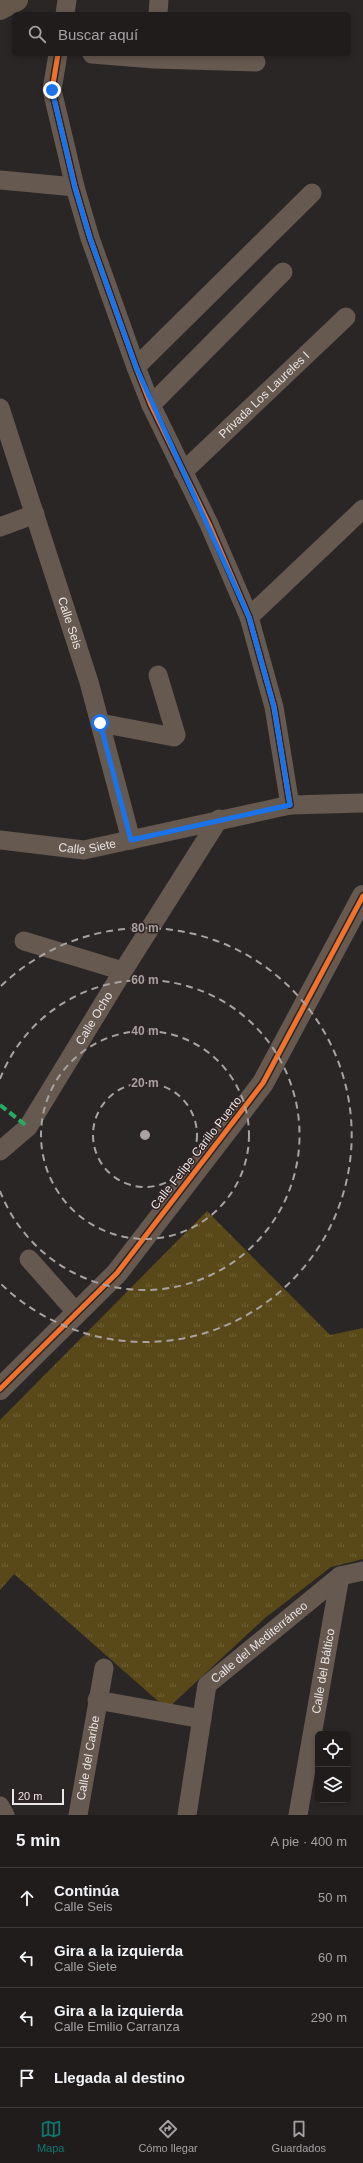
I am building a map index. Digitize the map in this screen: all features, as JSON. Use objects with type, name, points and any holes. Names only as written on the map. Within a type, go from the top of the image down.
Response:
[{"type":"main road","points":[[0,9],[16,0]]},
{"type":"street","points":[[65,12],[67,0]]},
{"type":"street","points":[[158,12],[159,0]]},
{"type":"street","points":[[58,56],[52,90],[75,188],[90,238],[151,405],[209,524],[249,617],[274,707],[290,805]]},
{"type":"street","points":[[133,56],[256,62]]},
{"type":"street","points":[[0,180],[75,188]]},
{"type":"street","points":[[136,367],[312,193]]},
{"type":"street","points":[[151,405],[283,272]]},
{"type":"street","name":"Privada Los Laureles I","points":[[183,472],[346,317]]},
{"type":"street","name":"Calle Seis","points":[[0,408],[36,514],[89,682],[131,840]]},
{"type":"street","points":[[249,617],[363,509]]},
{"type":"street","points":[[0,528],[36,514]]},
{"type":"street","points":[[100,723],[174,737],[176,736],[158,675]]},
{"type":"street","name":"Calle Siete","points":[[0,840],[74,850],[131,840],[219,819],[290,805],[363,803]]},
{"type":"street","name":"Calle Ocho","points":[[0,1151],[28,1127],[122,971],[219,819]]},
{"type":"street","name":"Calle Felipe Carillo Puerto","points":[[0,1389],[117,1273],[263,1083],[363,896]]},
{"type":"street","points":[[24,941],[122,971]]},
{"type":"street","points":[[29,1259],[76,1312]]},
{"type":"street","name":"Calle del Mediterráneo","points":[[187,1815],[207,1685],[340,1576],[363,1571]]},
{"type":"street","name":"Calle del Báltico","points":[[298,1815],[340,1576]]},
{"type":"street","name":"Calle del Caribe","points":[[78,1815],[97,1700],[104,1668]]},
{"type":"street","name":"Calle del Caribe","points":[[97,1700],[202,1718]]},
{"type":"street","points":[[0,1806],[5,1815]]},
{"type":"green space","points":[[207,1211],[330,1335],[363,1328],[363,1559],[331,1567],[265,1618],[167,1709],[14,1574],[0,1590],[0,1420]]},
{"type":"marked path","points":[[0,1105],[28,1127]]},
{"type":"cycle path","points":[[58,56],[52,90],[75,187],[90,238],[151,405],[209,524],[249,617],[274,707],[290,805]]},
{"type":"cycle path","points":[[0,1389],[117,1273],[263,1083],[363,896]]},
{"type":"route","points":[[52,90],[75,188],[90,238],[136,367],[151,405],[209,524],[249,617],[274,707],[290,805],[219,819],[131,840],[100,723]]}]
